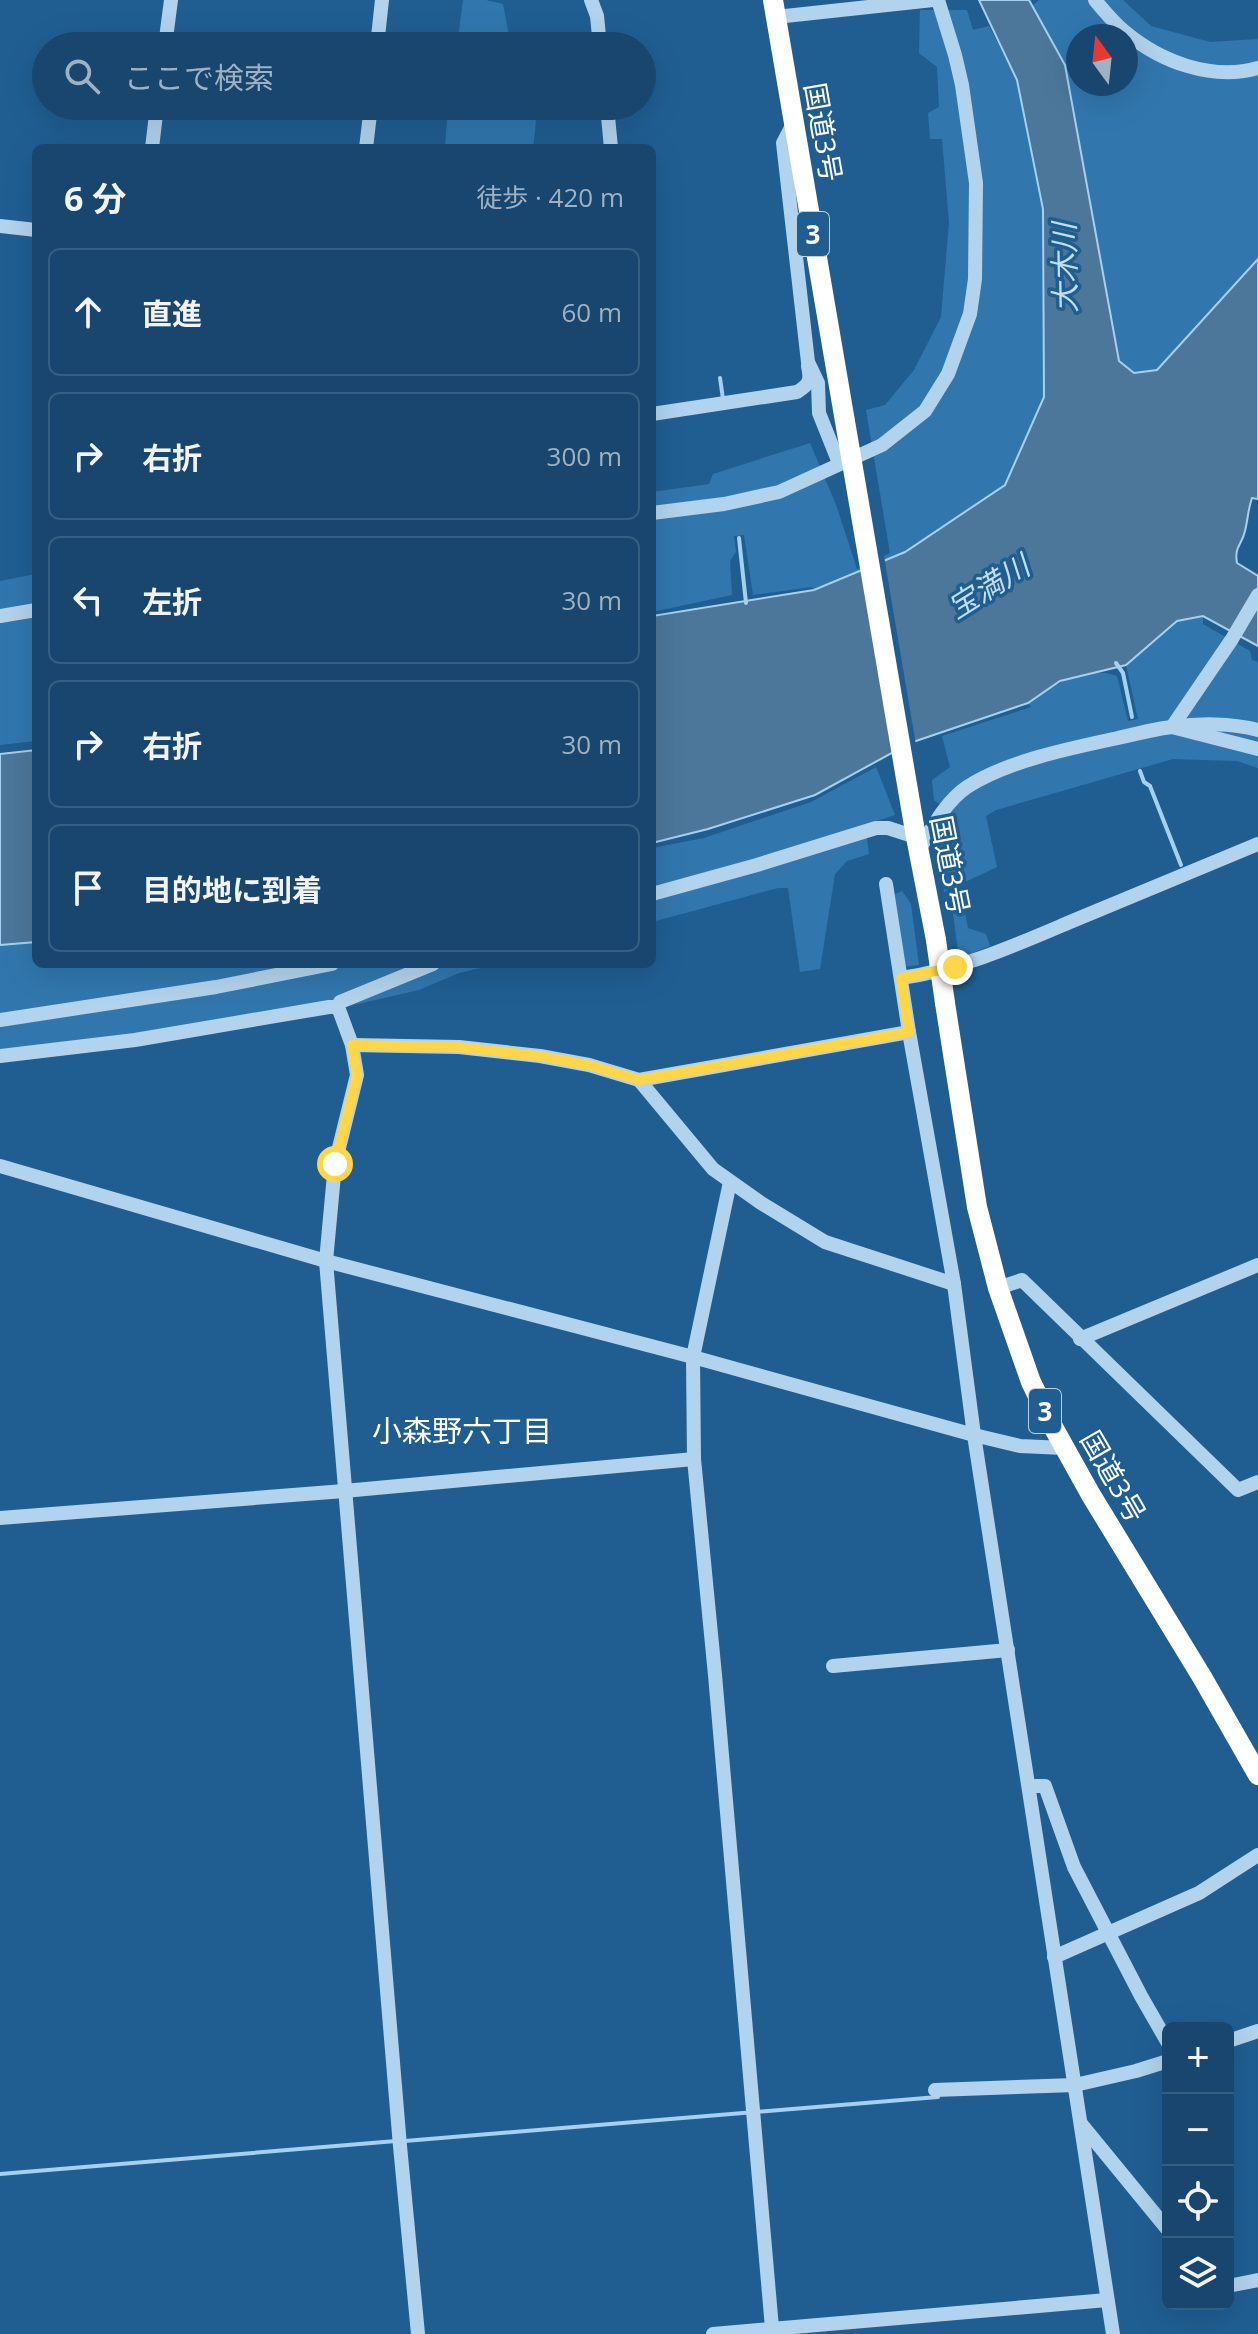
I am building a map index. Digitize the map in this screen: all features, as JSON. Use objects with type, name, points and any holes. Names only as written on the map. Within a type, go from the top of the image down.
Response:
[{"type":"highway","name":"国道3号","points":[[774,9],[849,463],[936,940],[977,1207],[998,1288],[1031,1382],[1064,1448],[1258,1775]]},
{"type":"street","points":[[167,32],[171,0]]},
{"type":"street","points":[[379,32],[382,0]]},
{"type":"street","points":[[591,0],[599,32]]},
{"type":"street","points":[[656,512],[724,504],[779,492],[849,463],[882,445],[925,411],[948,374],[970,314],[975,279],[976,183],[962,85],[936,0],[774,9]]},
{"type":"street","points":[[1095,0],[1123,31],[1149,50],[1184,66],[1217,73],[1258,68]]},
{"type":"street","points":[[152,144],[155,120]]},
{"type":"street","points":[[366,144],[369,120]]},
{"type":"street","points":[[608,120],[611,144]]},
{"type":"street","points":[[656,413],[797,392],[811,379],[783,143],[794,122]]},
{"type":"street","points":[[0,226],[32,230]]},
{"type":"street","points":[[808,362],[818,383],[819,413],[849,463]]},
{"type":"street","points":[[1172,727],[1258,595]]},
{"type":"street","points":[[0,605],[32,608]]},
{"type":"street","points":[[0,616],[32,609]]},
{"type":"street","points":[[656,893],[876,828],[888,828],[917,844],[964,789],[990,774],[1058,752],[1172,727],[1202,725],[1258,730]]},
{"type":"street","points":[[1172,727],[1258,749]]},
{"type":"street","points":[[901,978],[955,967],[1012,946],[1258,844]]},
{"type":"street","points":[[886,884],[954,1284],[974,1435],[1113,2334]]},
{"type":"street","points":[[0,1020],[216,987],[312,968]]},
{"type":"street","points":[[418,2334],[326,1261],[335,1164],[357,1075],[352,1045],[338,1007],[346,998],[423,968]]},
{"type":"street","points":[[0,1056],[135,1040],[338,1007]]},
{"type":"street","points":[[352,1045],[459,1047],[540,1056],[589,1065],[639,1080],[909,1032]]},
{"type":"street","points":[[639,1080],[713,1169],[730,1182],[825,1242],[954,1284]]},
{"type":"street","points":[[0,1166],[326,1261],[693,1357],[974,1435],[1020,1446],[1064,1448]]},
{"type":"street","points":[[730,1182],[693,1357],[694,1459],[772,2328]]},
{"type":"street","points":[[1080,1339],[1258,1265]]},
{"type":"street","points":[[998,1288],[1022,1280],[1238,1490],[1258,1482]]},
{"type":"street","points":[[0,1518],[694,1459]]},
{"type":"street","points":[[833,1666],[1008,1650]]},
{"type":"street","points":[[1029,1786],[1045,1786],[1074,1867],[1162,2032]]},
{"type":"street","points":[[1054,1957],[1199,1893],[1258,1855]]},
{"type":"street","points":[[1234,2039],[1258,2031]]},
{"type":"street","points":[[935,2090],[1075,2085],[1162,2063]]},
{"type":"street","points":[[1082,2124],[1162,2223]]},
{"type":"street","points":[[1234,2285],[1258,2280]]},
{"type":"street","points":[[713,2334],[1107,2300]]},
{"type":"shaded area","points":[[463,0],[503,4],[508,32],[459,32]]},
{"type":"shaded area","points":[[1039,0],[1123,0],[1151,26],[1210,42],[1258,39],[1258,259],[1157,370],[1134,373],[1119,361],[1071,96],[1138,96],[1138,24],[1066,24],[1066,70],[1032,6]]},
{"type":"shaded area","points":[[920,10],[967,10],[973,30],[989,26],[1017,80],[1043,209],[1044,397],[1005,485],[905,552],[814,590],[812,587],[753,595],[744,535],[734,536],[736,552],[730,561],[732,595],[656,611],[656,491],[709,484],[713,474],[810,443],[836,505],[857,569],[890,553],[866,410],[885,405],[914,370],[941,317],[949,223],[942,139],[930,139],[928,113],[939,107],[937,67],[919,53]]},
{"type":"shaded area","points":[[447,120],[536,121],[533,144],[445,144]]},
{"type":"shaded area","points":[[32,575],[32,741],[0,745],[0,581]]},
{"type":"shaded area","points":[[1203,616],[1203,624],[1250,651],[1252,660],[1258,662],[1258,768],[1237,761],[1173,759],[996,810],[986,816],[997,867],[944,892],[936,842],[951,813],[934,800],[932,780],[950,767],[942,736],[1031,707],[1028,703],[1059,683],[1093,673],[1117,676],[1128,721],[1138,719],[1126,665],[1177,621]]},
{"type":"shaded area","points":[[876,767],[895,815],[865,825],[869,854],[847,861],[835,874],[820,969],[800,972],[788,888],[778,888],[656,921],[656,847],[704,838],[811,802]]},
{"type":"shaded area","points":[[902,891],[911,904],[919,965],[903,967],[893,895]]},
{"type":"shaded area","points":[[961,893],[968,928],[986,934],[990,946],[959,958],[951,899]]},
{"type":"shaded area","points":[[32,942],[32,968],[481,968],[459,973],[419,990],[345,1007],[330,1000],[131,1037],[0,1051],[0,945]]},
{"type":"water","points":[[979,0],[1029,0],[1065,65],[1066,96],[1071,96],[1119,361],[1134,373],[1157,370],[1258,259],[1258,499],[1252,498],[1236,557],[1237,563],[1258,576],[1258,646],[1203,616],[1177,621],[1126,665],[1060,681],[1028,703],[910,743],[815,795],[656,842],[656,615],[814,590],[905,552],[1005,485],[1044,397],[1043,209],[1017,80]]},
{"type":"water","points":[[32,750],[32,942],[0,945],[0,754]]},
{"type":"pier","points":[[884,556],[916,745],[894,756],[862,566]]},
{"type":"waterway","points":[[720,378],[723,399]]},
{"type":"waterway","points":[[739,538],[746,603]]},
{"type":"waterway","points":[[1116,663],[1123,673],[1132,717]]},
{"type":"waterway","points":[[1140,771],[1144,782],[1150,786],[1181,865]]},
{"type":"waterway","points":[[405,2141],[938,2097]]},
{"type":"waterway","points":[[0,2174],[396,2141]]},
{"type":"district","name":"小森野六丁目","points":[[462,1430]]},
{"type":"route","points":[[335,1164],[357,1075],[352,1045],[459,1047],[540,1056],[589,1065],[639,1080],[909,1032],[901,978],[955,967]]},
{"type":"water label","name":"大木川","points":[[1064,268]]},
{"type":"water label","name":"宝満川","points":[[988,586]]}]
